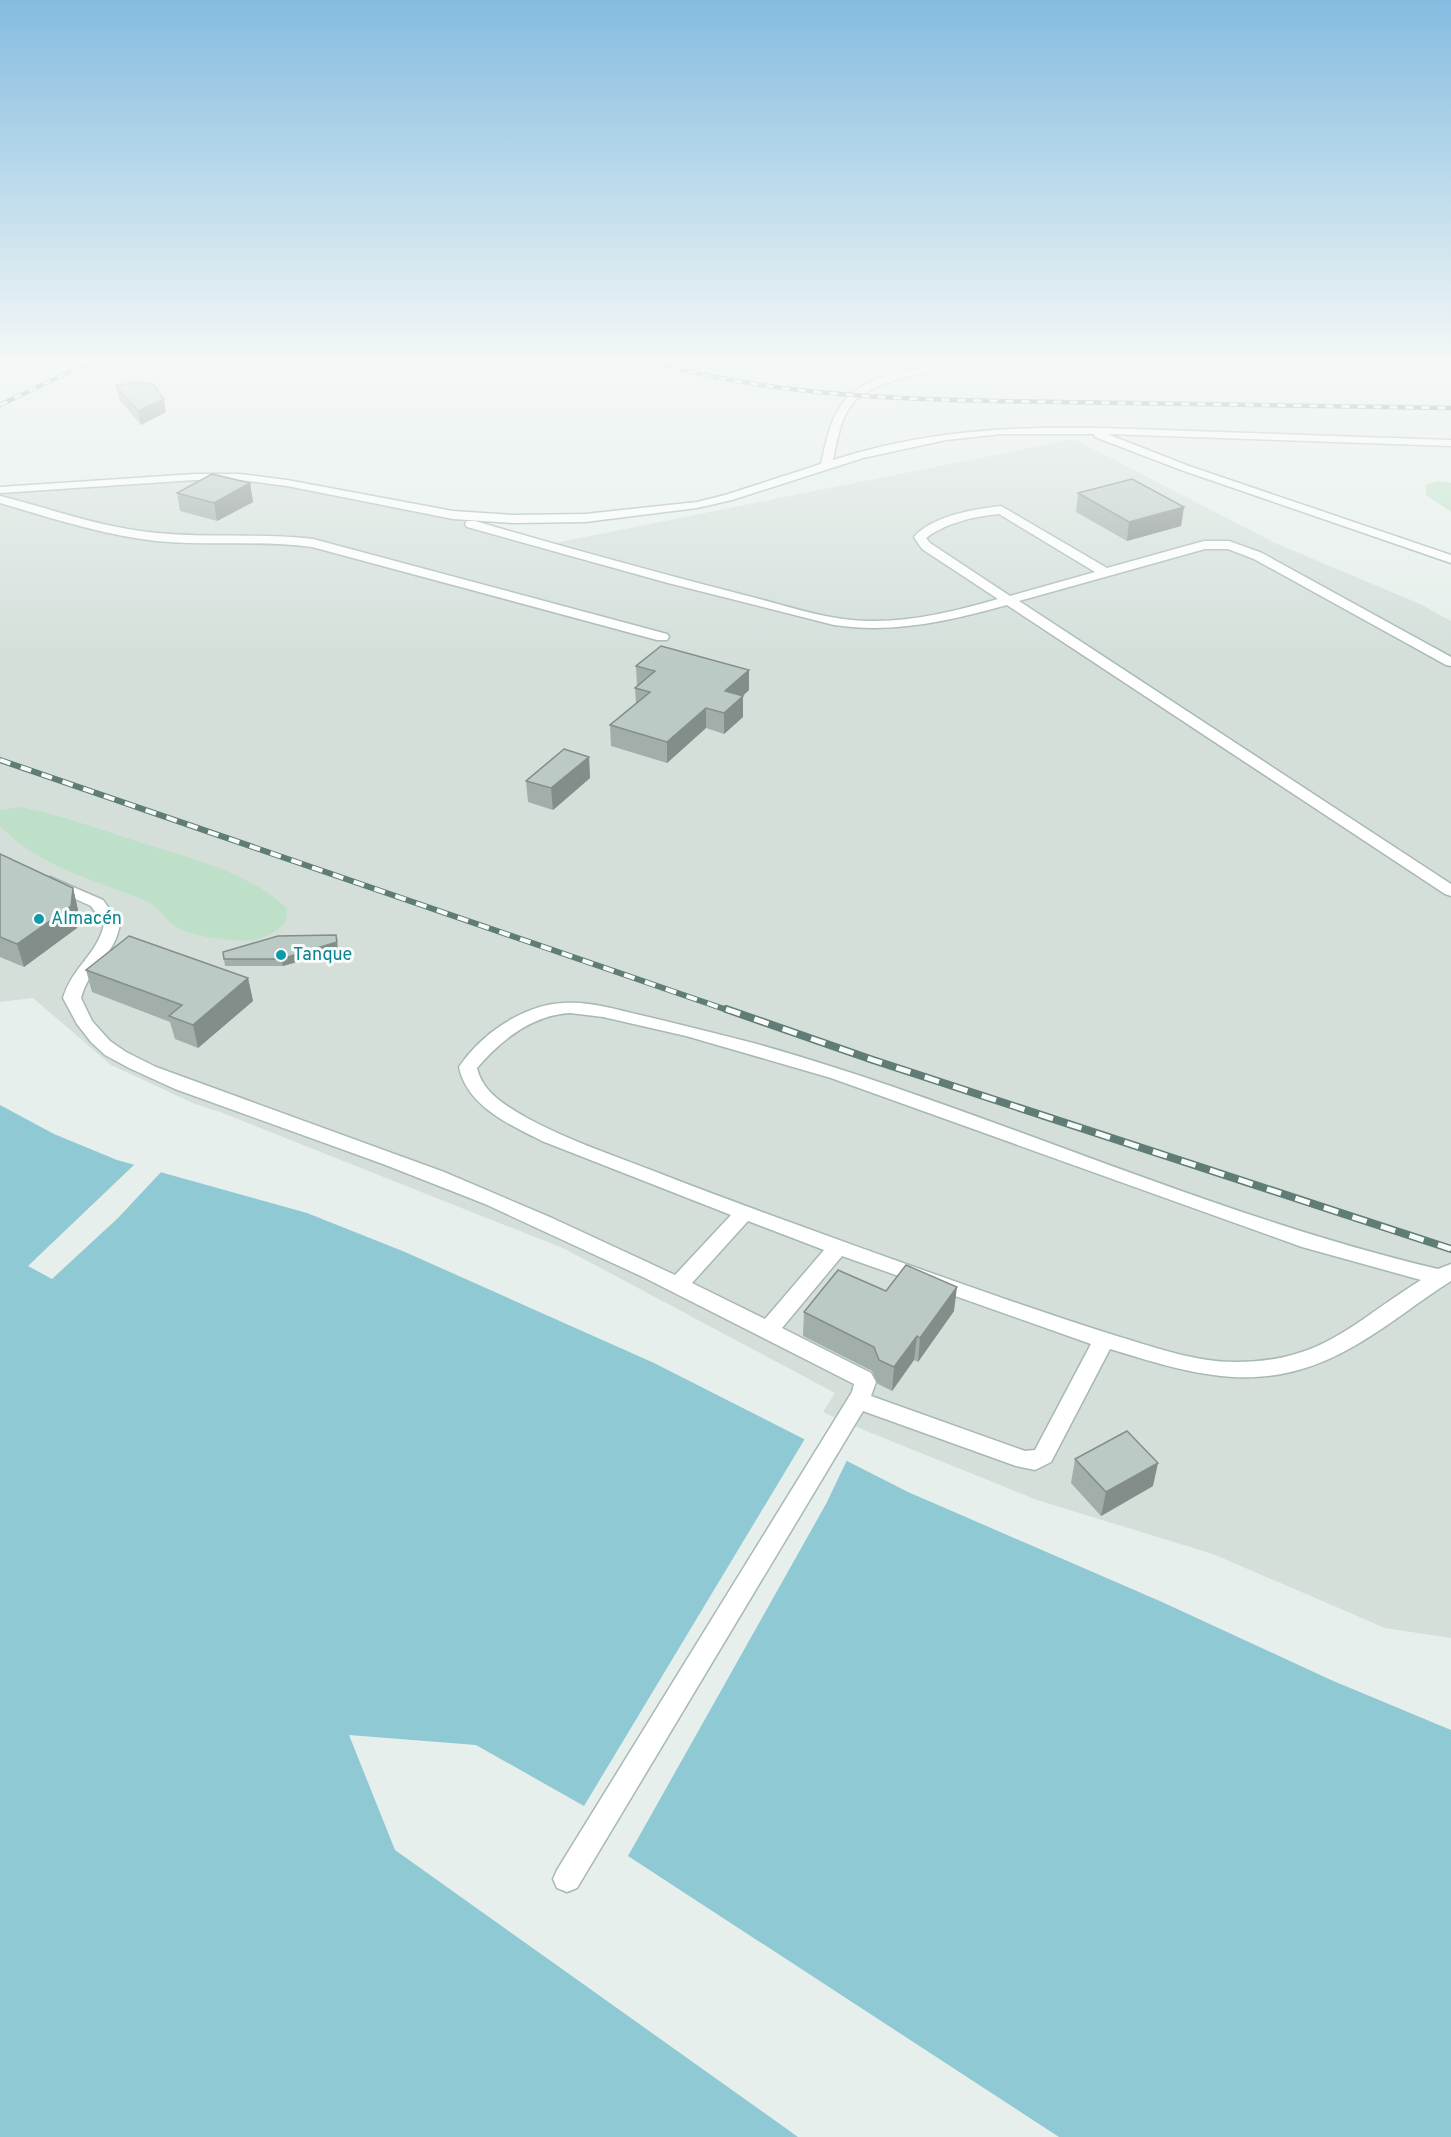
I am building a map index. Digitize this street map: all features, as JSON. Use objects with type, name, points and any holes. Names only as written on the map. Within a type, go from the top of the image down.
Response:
[{"type":"street","points":[[826,465],[827,459]]},
{"type":"street","points":[[419,509],[513,519],[585,518],[673,510],[728,498],[849,459]]},
{"type":"street","points":[[1161,459],[1451,560]]},
{"type":"street","points":[[0,490],[195,477],[240,477],[287,483],[419,509],[670,580],[847,623],[879,625],[952,616],[1204,545],[1221,544],[1239,547],[1451,662]]},
{"type":"street","points":[[0,500],[123,533],[190,539],[284,540],[313,543],[662,637]]},
{"type":"street","points":[[1106,573],[1001,510],[940,526],[926,531],[920,537],[926,546],[1451,891]]},
{"type":"street","points":[[34,874],[97,903],[112,924],[111,935],[105,948],[80,976],[72,998],[79,1015],[94,1036],[119,1055],[148,1071],[378,1155],[521,1211],[678,1285],[863,1378],[866,1386],[567,1879]]},
{"type":"street","points":[[551,1009],[573,1009],[645,1021],[709,1036],[837,1074],[1309,1242],[1377,1263],[1446,1274],[1349,1342],[1318,1357],[1287,1367],[1236,1370],[1202,1367],[1055,1325],[744,1213],[556,1140],[502,1112],[480,1092],[470,1078],[468,1067],[477,1056],[517,1023],[533,1014],[551,1009]]},
{"type":"street","points":[[678,1285],[744,1213]]},
{"type":"street","points":[[768,1330],[838,1247]]},
{"type":"street","points":[[857,1400],[1023,1460],[1035,1461],[1043,1456],[1104,1340]]},
{"type":"shaded area","points":[[976,459],[1112,459],[1275,543],[1420,604],[1451,621],[1451,1638],[1385,1628],[1213,1554],[1037,1500],[844,1422],[823,1412],[835,1393],[565,1249],[195,1104],[111,1065],[33,998],[0,1002],[0,490],[240,477],[419,509],[545,545]]},
{"type":"green space","points":[[1437,481],[1451,483],[1451,512],[1426,495],[1426,485]]},
{"type":"green space","points":[[19,807],[49,813],[234,874],[252,883],[287,908],[286,922],[277,930],[259,939],[242,941],[218,939],[185,931],[174,925],[151,903],[51,863],[16,840],[0,826],[0,810]]},
{"type":"water","points":[[0,1105],[54,1134],[117,1160],[307,1213],[405,1252],[654,1363],[908,1492],[1162,1602],[1331,1680],[1451,1730],[1451,2137],[0,2137]]},
{"type":"pier","points":[[136,1163],[163,1170],[118,1218],[52,1279],[28,1266]]},
{"type":"pier","points":[[806,1437],[848,1458],[826,1504],[628,1856],[1059,2137],[798,2137],[395,1850],[349,1735],[476,1745],[584,1806]]},
{"type":"building","points":[[212,474],[250,483],[214,503],[177,493]]},
{"type":"building","points":[[1132,479],[1184,507],[1129,522],[1078,493]]},
{"type":"building","points":[[661,646],[749,670],[725,691],[743,696],[724,713],[706,708],[667,742],[610,725],[650,692],[635,688],[655,671],[636,666]]},
{"type":"building","points":[[564,749],[589,757],[551,788],[526,781]]},
{"type":"building","points":[[0,854],[73,888],[71,906],[17,944],[0,937]]},
{"type":"building","points":[[336,935],[337,942],[281,959],[224,959],[223,952],[278,936]]},
{"type":"building","points":[[129,936],[248,978],[193,1025],[169,1016],[182,1005],[86,970]]},
{"type":"building","points":[[906,1265],[957,1287],[920,1338],[917,1336],[894,1367],[879,1360],[874,1347],[804,1312],[838,1270],[886,1291]]},
{"type":"building","points":[[1127,1431],[1158,1463],[1106,1492],[1075,1459]]},
{"type":"railway","points":[[0,760],[730,1011]]},
{"type":"railway","points":[[726,1009],[873,1060],[1451,1249]]},
{"type":"place","name":"Almacén","points":[[39,919]]},
{"type":"place","name":"Tanque","points":[[281,955]]}]
